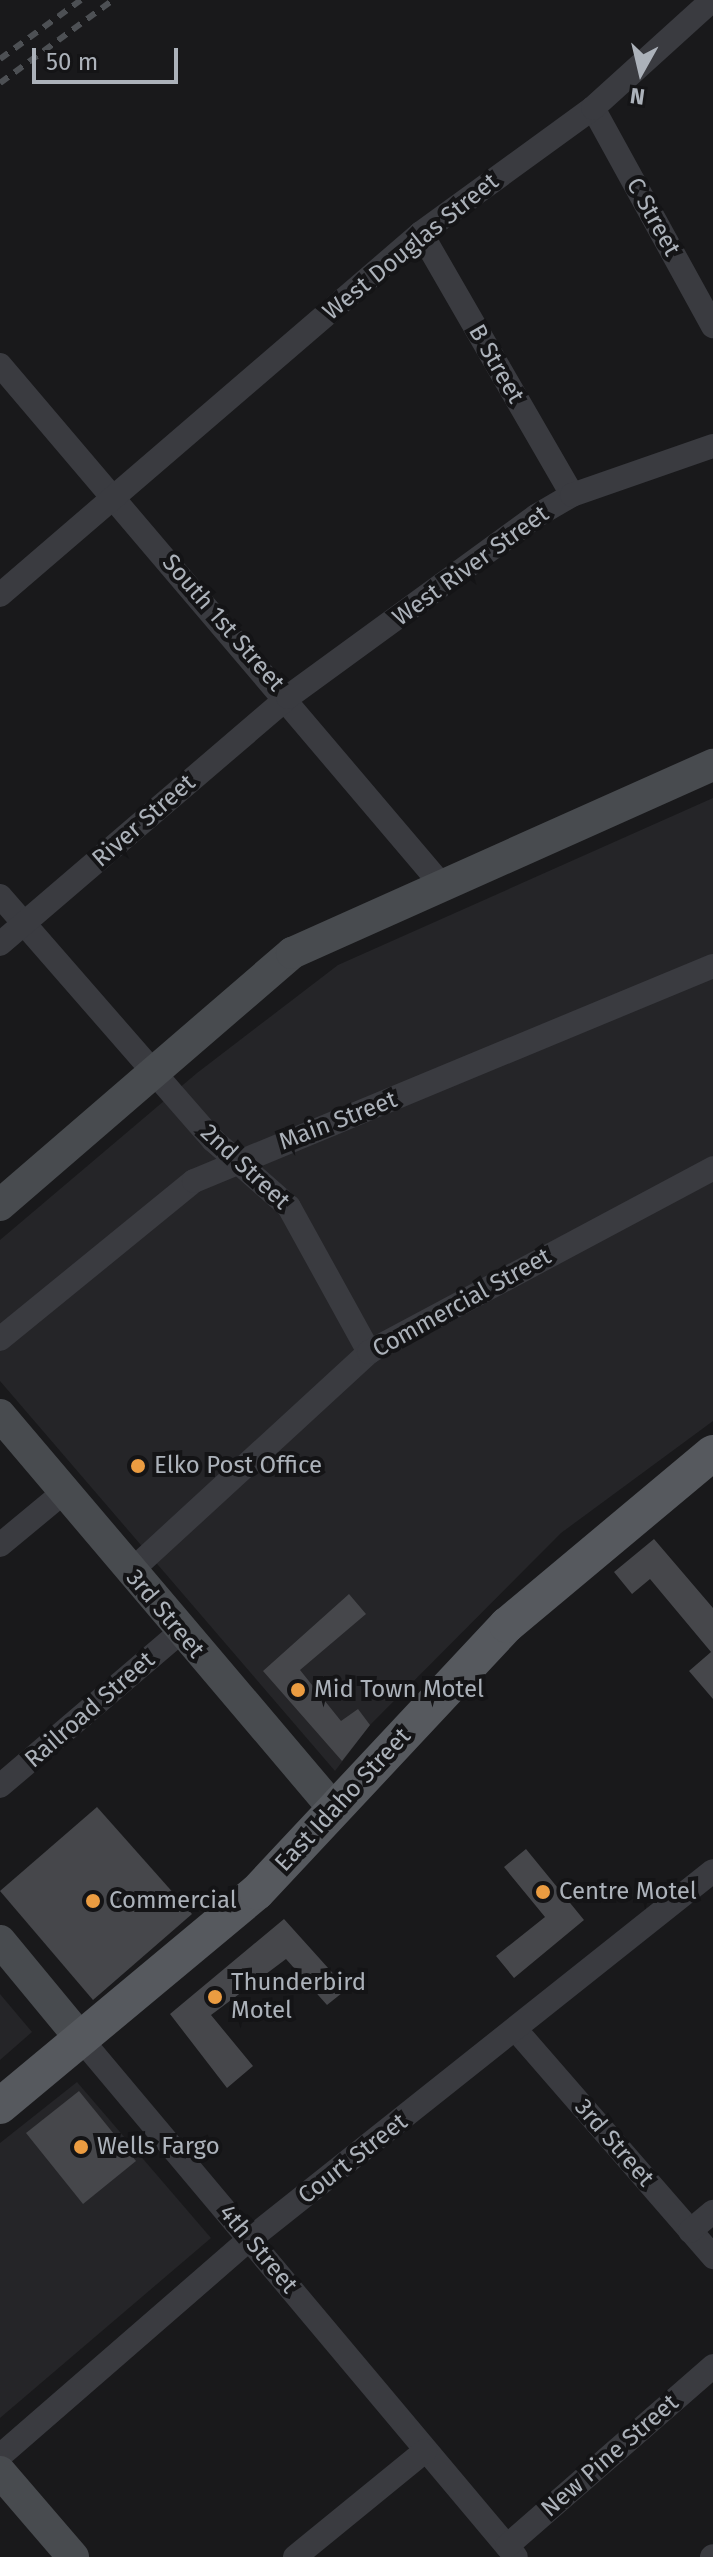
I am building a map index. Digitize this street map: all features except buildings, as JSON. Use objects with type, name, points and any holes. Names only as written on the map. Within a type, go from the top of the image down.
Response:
[{"type":"main road","points":[[0,1205],[292,953],[713,765]]},
{"type":"main road","name":"3rd Street","points":[[0,1415],[179,1633],[334,1809]]},
{"type":"main road","name":"East Idaho Street","points":[[0,2106],[257,1892],[507,1625],[713,1453]]},
{"type":"main road","name":"4th Street","points":[[0,1941],[81,2039]]},
{"type":"main road","points":[[0,2472],[73,2557]]},
{"type":"street","name":"West Douglas Street","points":[[0,595],[421,233],[593,108],[712,0]]},
{"type":"street","name":"C Street","points":[[593,108],[713,326]]},
{"type":"street","name":"B Street","points":[[421,233],[572,495]]},
{"type":"street","name":"South 1st Street","points":[[0,365],[288,697],[441,884]]},
{"type":"street","name":"West River Street","points":[[288,697],[572,495],[713,446]]},
{"type":"street","name":"River Street","points":[[0,944],[288,697]]},
{"type":"street","name":"2nd Street","points":[[0,896],[154,1075],[236,1161],[289,1207],[369,1352]]},
{"type":"street","name":"Main Street","points":[[0,1339],[146,1216],[236,1161],[550,1039],[713,966]]},
{"type":"street","name":"Commercial Street","points":[[130,1572],[369,1352],[713,1168]]},
{"type":"street","points":[[0,1545],[64,1492]]},
{"type":"street","name":"Railroad Street","points":[[0,1786],[179,1633]]},
{"type":"street","name":"Court Street","points":[[0,2456],[250,2239],[713,1871]]},
{"type":"street","name":"3rd Street","points":[[516,2030],[713,2257]]},
{"type":"street","name":"4th Street","points":[[81,2039],[511,2551]]},
{"type":"street","points":[[690,2231],[713,2212]]},
{"type":"street","name":"New Pine Street","points":[[511,2551],[713,2366]]},
{"type":"street","points":[[295,2557],[425,2451]]},
{"type":"shaded area","points":[[713,798],[713,1421],[561,1533],[370,1725],[335,1771],[0,1381],[0,1240],[197,1073],[338,965]]},
{"type":"shaded area","points":[[0,1994],[32,2032],[0,2060]]},
{"type":"shaded area","points":[[77,2082],[211,2238],[0,2418],[0,2143]]},
{"type":"railway","points":[[0,59],[81,0]]},
{"type":"railway","points":[[0,83],[113,0]]},
{"type":"place","name":"Elko Post Office","points":[[138,1466]]},
{"type":"place","name":"Mid Town Motel","points":[[298,1690]]},
{"type":"place","name":"Centre Motel","points":[[543,1892]]},
{"type":"place","name":"Commercial","points":[[93,1901]]},
{"type":"place","name":"Thunderbird Motel","points":[[215,1997]]},
{"type":"place","name":"Wells Fargo","points":[[81,2147]]}]
